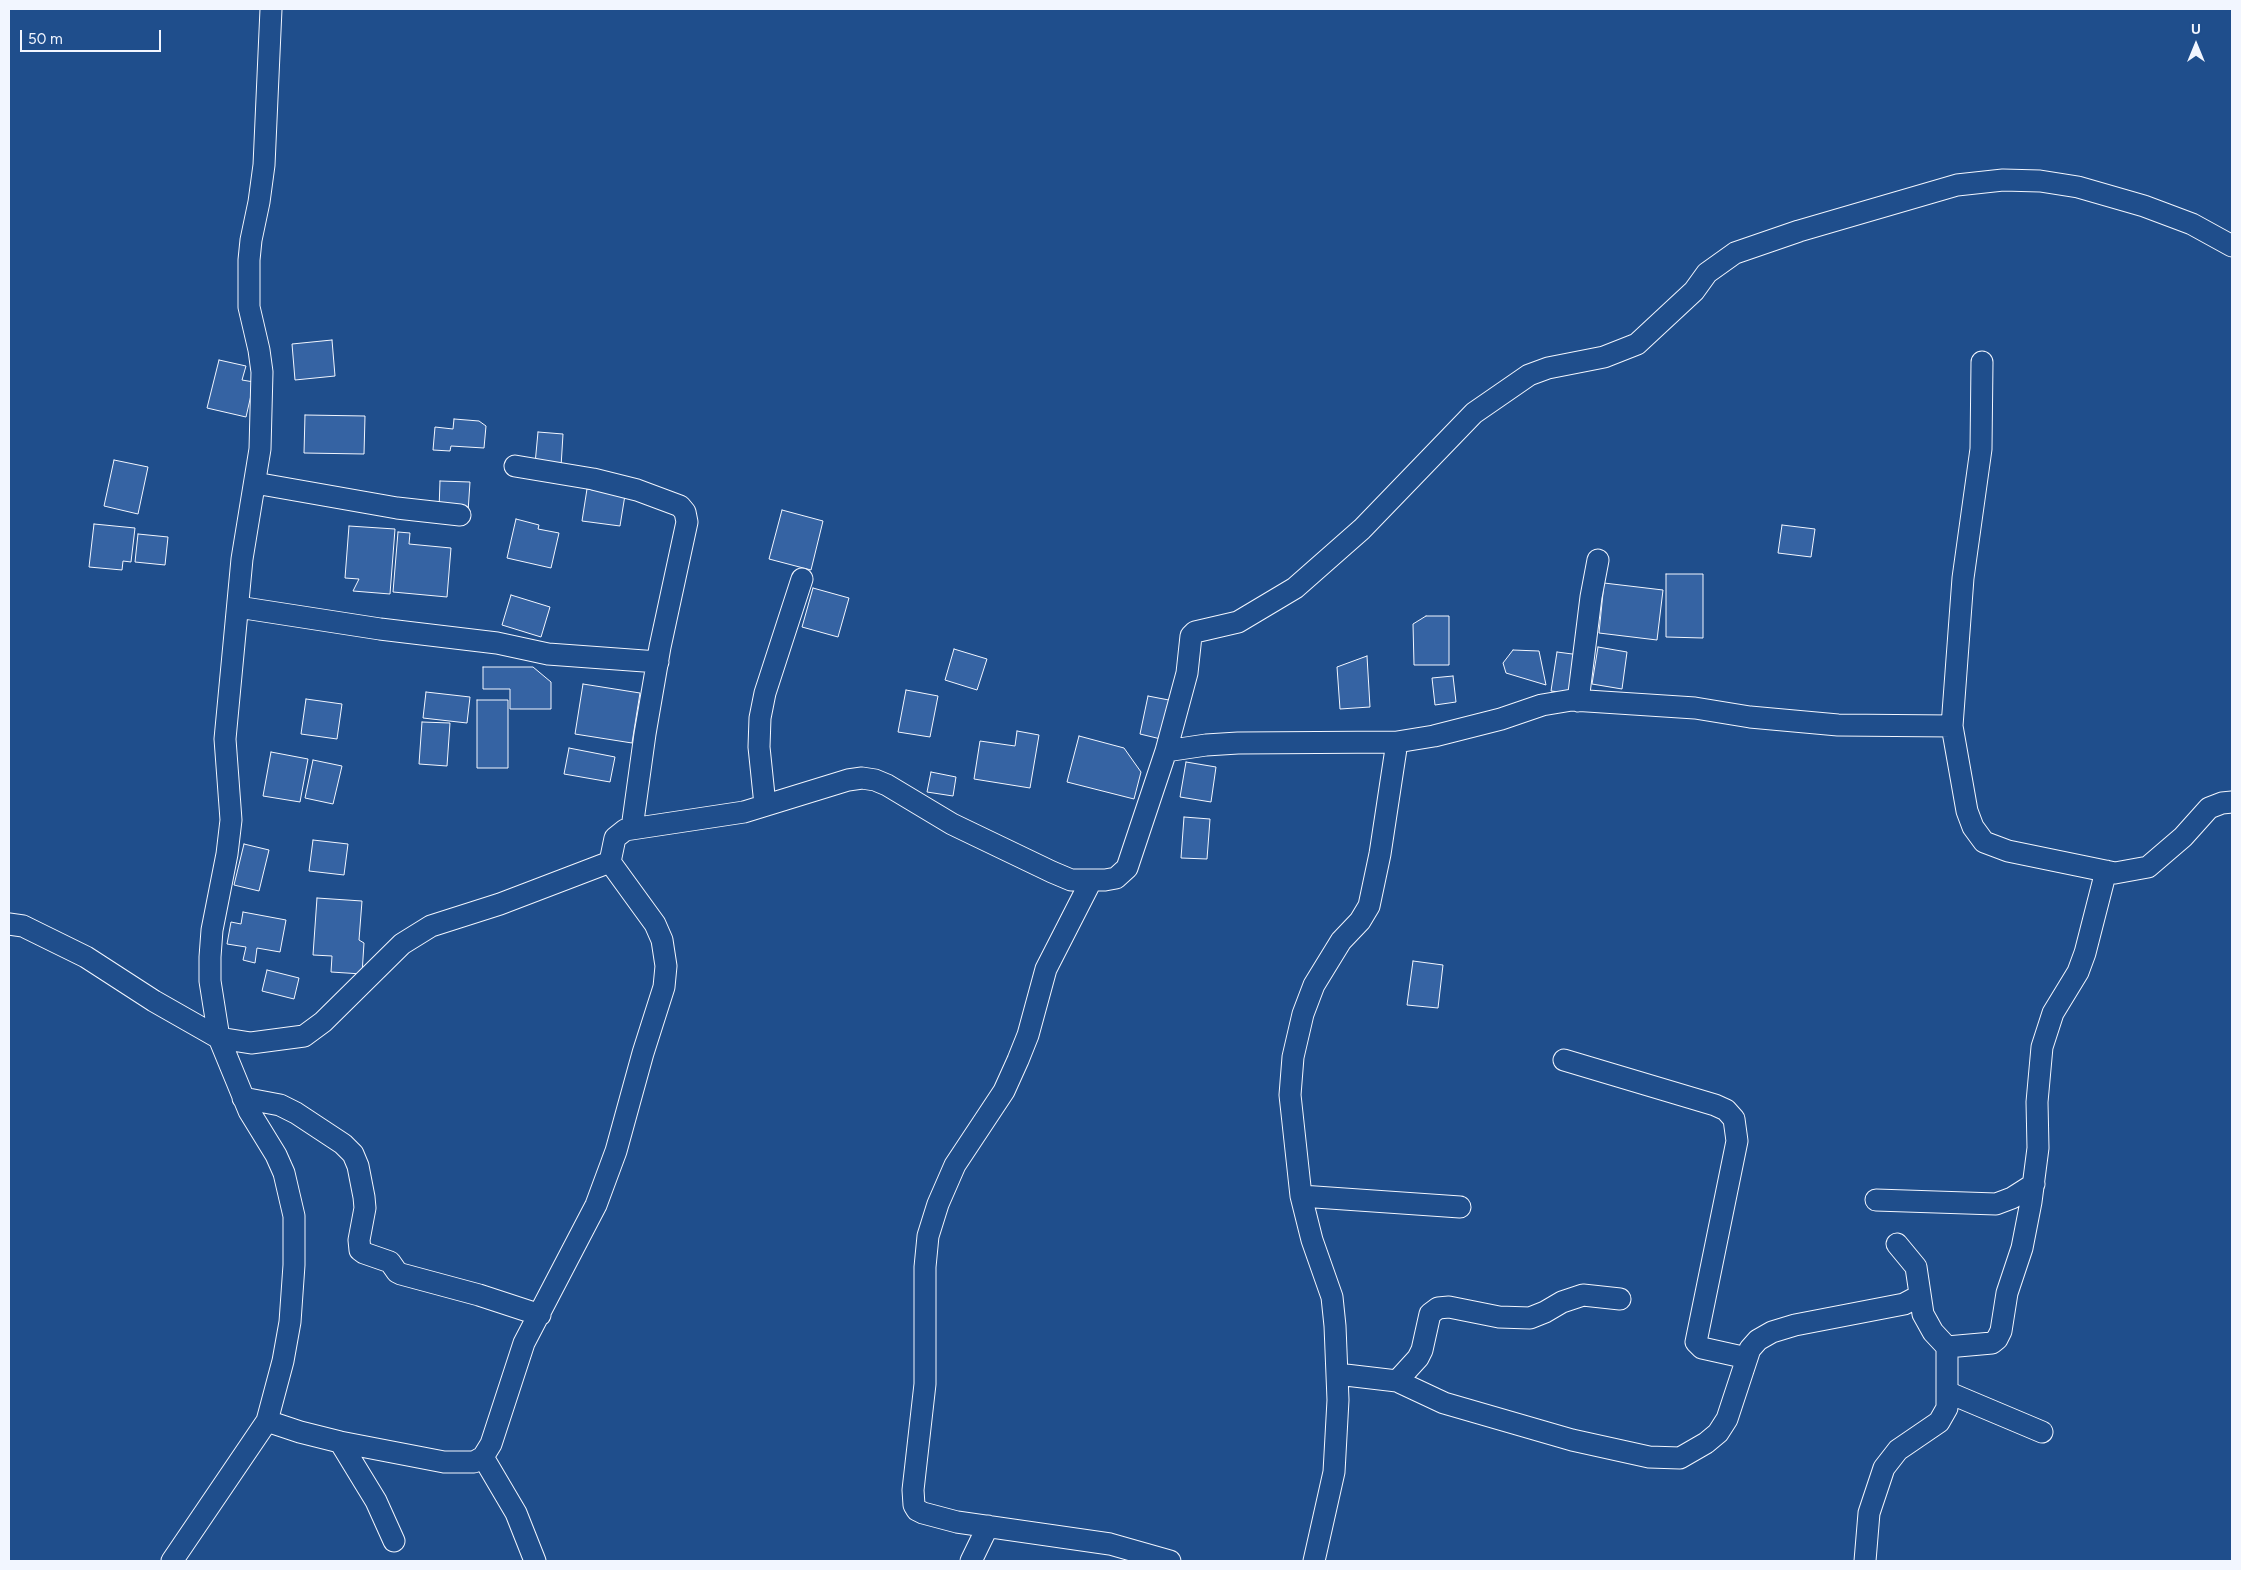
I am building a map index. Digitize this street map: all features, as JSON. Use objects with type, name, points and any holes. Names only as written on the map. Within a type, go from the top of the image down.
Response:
[{"type":"street","points":[[172,1561],[268,1421],[284,1361],[290,1322],[294,1265],[294,1216],[284,1173],[243,1098],[219,1038],[210,981],[212,930],[227,854],[230,820],[225,740],[242,559],[259,463],[262,372],[249,307],[249,260],[264,165],[272,9]]},
{"type":"street","points":[[268,1421],[300,1432],[340,1442],[444,1462],[474,1462],[483,1457],[491,1444],[518,1359],[596,1205],[616,1151],[643,1053],[664,987],[666,966],[662,940],[655,924],[610,862],[615,838],[625,830],[717,817],[848,780],[862,778],[887,785],[952,824],[1071,880],[1091,881],[1116,878],[1127,868],[1166,751],[1187,673],[1191,636],[1200,630],[1238,622],[1302,582],[1362,529],[1474,413],[1512,385],[1529,375],[1548,368],[1604,357],[1637,344],[1694,290],[1707,273],[1736,253],[1799,231],[1957,185],[2003,180],[2040,181],[2078,187],[2144,206],[2192,224],[2232,246]]},
{"type":"street","points":[[1982,362],[1980,449],[1963,578],[1952,726],[1967,811],[1973,827],[1984,842],[2008,851],[2115,873],[2148,866],[2183,837],[2209,808],[2232,802]]},
{"type":"street","points":[[515,466],[593,479],[637,490],[680,506],[685,512],[686,522],[680,562],[658,662],[645,734],[632,828]]},
{"type":"street","points":[[255,483],[397,508],[460,514]]},
{"type":"street","points":[[1578,701],[1591,597],[1598,560]]},
{"type":"street","points":[[765,805],[759,747],[762,710],[765,693],[802,580]]},
{"type":"street","points":[[238,607],[380,629],[497,643],[548,654],[658,662]]},
{"type":"street","points":[[1166,751],[1206,745],[1238,743],[1397,742],[1434,736],[1501,719],[1542,705],[1578,701],[1695,708],[1750,717],[1838,725],[1952,726]]},
{"type":"street","points":[[1314,1561],[1334,1472],[1338,1400],[1337,1374],[1332,1297],[1312,1240],[1301,1196],[1290,1095],[1293,1057],[1303,1014],[1314,985],[1341,941],[1360,921],[1369,906],[1380,854],[1397,742]]},
{"type":"street","points":[[9,924],[23,926],[86,957],[154,1001],[219,1038],[251,1044],[304,1036],[323,1022],[402,944],[431,926],[500,904],[610,862]]},
{"type":"street","points":[[1947,1346],[1992,1343],[2001,1332],[2007,1293],[2022,1248],[2034,1184],[2038,1148],[2037,1102],[2042,1047],[2053,1013],[2078,972],[2085,953],[2106,871]]},
{"type":"street","points":[[1091,881],[1046,969],[1028,1035],[1004,1091],[955,1165],[938,1204],[928,1236],[925,1266],[925,1384],[913,1490],[914,1505],[917,1510],[924,1513],[957,1522],[1110,1544],[1170,1561]]},
{"type":"street","points":[[1564,1060],[1715,1105],[1726,1110],[1734,1119],[1737,1128],[1737,1141],[1696,1342],[1702,1348],[1747,1358]]},
{"type":"street","points":[[243,1098],[280,1105],[296,1113],[343,1144],[353,1154],[358,1166],[364,1197],[365,1208],[359,1240],[360,1250],[364,1253],[390,1262],[397,1272],[401,1274],[479,1295],[540,1315]]},
{"type":"street","points":[[1876,1200],[1996,1204],[2012,1198],[2034,1184]]},
{"type":"street","points":[[1301,1196],[1460,1207]]},
{"type":"street","points":[[1865,1561],[1869,1513],[1884,1468],[1898,1450],[1938,1422],[1947,1408],[1947,1346],[1933,1332],[1927,1322],[1919,1296],[1916,1267],[1897,1244]]},
{"type":"street","points":[[1397,1381],[1418,1358],[1430,1314],[1438,1308],[1449,1307],[1500,1317],[1530,1318],[1562,1302],[1583,1295],[1620,1300]]},
{"type":"street","points":[[1337,1374],[1397,1381],[1444,1403],[1572,1440],[1649,1457],[1680,1458],[1718,1433],[1727,1419],[1735,1400],[1750,1349],[1758,1340],[1772,1332],[1821,1319],[1904,1304],[1919,1296]]},
{"type":"street","points":[[1947,1392],[2042,1432]]},
{"type":"street","points":[[340,1442],[376,1500],[394,1541]]},
{"type":"street","points":[[483,1457],[516,1513],[535,1561]]},
{"type":"street","points":[[971,1561],[988,1526]]},
{"type":"building","points":[[332,340],[335,376],[295,380],[292,344]]},
{"type":"building","points":[[219,360],[246,366],[242,380],[254,382],[246,417],[207,408]]},
{"type":"building","points":[[305,415],[365,416],[364,454],[304,453]]},
{"type":"building","points":[[454,419],[479,421],[486,426],[484,448],[451,446],[450,451],[433,450],[435,427],[453,429]]},
{"type":"building","points":[[538,432],[563,434],[561,467],[535,464]]},
{"type":"building","points":[[114,460],[148,467],[138,514],[104,506]]},
{"type":"building","points":[[440,481],[470,482],[468,512],[439,510]]},
{"type":"building","points":[[587,489],[625,495],[620,526],[582,521]]},
{"type":"building","points":[[782,510],[823,521],[811,570],[769,559]]},
{"type":"building","points":[[516,519],[539,525],[538,529],[559,533],[551,568],[507,558]]},
{"type":"building","points":[[94,524],[135,528],[131,562],[123,561],[122,570],[89,567]]},
{"type":"building","points":[[1782,525],[1815,529],[1811,557],[1778,553]]},
{"type":"building","points":[[349,526],[395,529],[390,594],[353,591],[359,579],[345,578]]},
{"type":"building","points":[[398,532],[410,533],[409,544],[451,548],[447,597],[393,592]]},
{"type":"building","points":[[138,534],[168,537],[165,565],[135,562]]},
{"type":"building","points":[[1666,574],[1703,574],[1703,638],[1666,637]]},
{"type":"building","points":[[1604,583],[1663,590],[1657,640],[1599,633]]},
{"type":"building","points":[[813,588],[849,598],[838,637],[802,627]]},
{"type":"building","points":[[511,595],[550,607],[541,637],[502,625]]},
{"type":"building","points":[[1426,616],[1449,616],[1449,665],[1414,665],[1413,624]]},
{"type":"building","points":[[1598,647],[1627,652],[1622,689],[1592,684]]},
{"type":"building","points":[[954,649],[987,659],[977,690],[945,680]]},
{"type":"building","points":[[1513,650],[1539,651],[1546,685],[1506,673],[1503,663]]},
{"type":"building","points":[[1557,652],[1580,655],[1575,694],[1551,691]]},
{"type":"building","points":[[1367,656],[1370,707],[1340,709],[1337,667]]},
{"type":"building","points":[[483,667],[533,667],[551,682],[551,709],[510,709],[510,689],[483,689]]},
{"type":"building","points":[[1453,676],[1456,702],[1435,705],[1432,678]]},
{"type":"building","points":[[583,684],[640,693],[632,743],[575,734]]},
{"type":"building","points":[[906,690],[938,696],[930,737],[898,732]]},
{"type":"building","points":[[426,692],[470,697],[467,723],[423,718]]},
{"type":"building","points":[[1148,696],[1174,701],[1165,740],[1140,734]]},
{"type":"building","points":[[306,699],[342,704],[337,739],[301,734]]},
{"type":"building","points":[[477,700],[508,700],[508,768],[477,768]]},
{"type":"building","points":[[422,722],[450,723],[447,766],[419,764]]},
{"type":"building","points":[[1017,731],[1039,735],[1030,788],[974,779],[980,741],[1015,746]]},
{"type":"building","points":[[1079,736],[1124,748],[1141,772],[1134,799],[1067,782]]},
{"type":"building","points":[[569,748],[615,757],[610,782],[564,774]]},
{"type":"building","points":[[271,752],[308,759],[300,802],[263,796]]},
{"type":"building","points":[[313,760],[342,766],[333,804],[305,798]]},
{"type":"building","points":[[1186,762],[1216,767],[1211,802],[1180,797]]},
{"type":"building","points":[[931,772],[956,777],[953,796],[927,792]]},
{"type":"building","points":[[1184,817],[1210,819],[1207,859],[1181,858]]},
{"type":"building","points":[[313,840],[348,844],[344,875],[309,871]]},
{"type":"building","points":[[244,844],[269,850],[259,891],[234,885]]},
{"type":"building","points":[[317,898],[362,901],[359,940],[364,943],[362,974],[331,972],[332,956],[313,955]]},
{"type":"building","points":[[243,912],[286,920],[280,952],[257,948],[255,963],[243,960],[246,947],[227,944],[231,922],[241,924]]},
{"type":"building","points":[[1413,961],[1443,965],[1438,1008],[1407,1005]]},
{"type":"building","points":[[267,970],[299,978],[294,999],[262,991]]}]
